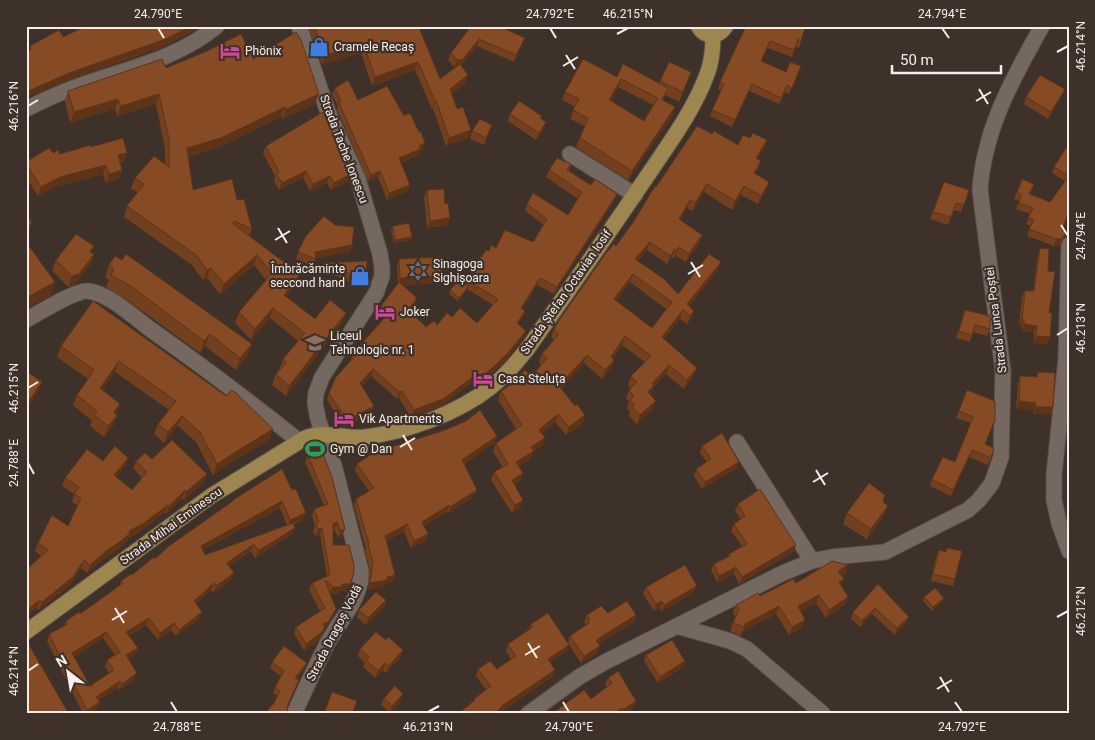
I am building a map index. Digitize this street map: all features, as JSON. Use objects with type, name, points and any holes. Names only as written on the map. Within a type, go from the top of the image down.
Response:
[{"type":"main road","points":[[698,26],[703,32],[712,36],[723,32],[726,26]]},
{"type":"main road","name":"Strada Ștefan Octavian Iosif","points":[[324,435],[366,437],[404,428],[448,413],[464,405],[492,386],[513,366],[528,348],[678,129],[700,92],[711,62],[712,36]]},
{"type":"main road","name":"Strada Mihai Eminescu","points":[[26,632],[211,496],[300,441],[310,436],[324,435]]},
{"type":"street","points":[[26,109],[76,87],[172,55],[217,26]]},
{"type":"street","name":"Strada Tache Ionescu","points":[[299,26],[309,42],[328,112],[358,179],[380,254],[382,268],[382,276],[376,293],[318,385],[315,403],[324,435]]},
{"type":"street","name":"Strada Lunca Poștei","points":[[528,714],[579,677],[747,590],[812,561],[832,557],[885,552],[968,510],[992,483],[1001,457],[1004,371],[980,190],[981,176],[999,108],[1042,26]]},
{"type":"street","points":[[570,154],[634,195]]},
{"type":"street","points":[[1069,245],[1061,476],[1054,500],[1059,523],[1069,551]]},
{"type":"street","points":[[26,320],[75,294],[86,291],[96,293],[118,306],[194,360],[300,441]]},
{"type":"street","name":"Strada Dragoș Vodă","points":[[294,714],[322,654],[358,593],[362,581],[359,562],[335,469],[324,435]]},
{"type":"street","points":[[737,442],[812,561]]},
{"type":"street","points":[[677,626],[730,641],[747,650],[824,714]]},
{"type":"building","points":[[86,26],[191,26],[166,39],[69,73],[26,92],[26,52],[31,49],[30,46],[59,30],[63,37]]},
{"type":"building","points":[[314,26],[417,26],[440,79],[460,64],[468,75],[450,89],[457,109],[463,107],[471,130],[449,138],[436,100],[418,62],[375,77],[364,45],[325,55]]},
{"type":"building","points":[[471,26],[499,26],[525,38],[516,55],[479,39],[462,60],[457,60],[451,53]]},
{"type":"building","points":[[746,26],[800,26],[805,28],[801,41],[798,39],[794,50],[770,41],[761,61],[786,72],[790,62],[801,66],[792,88],[787,85],[781,98],[752,84],[735,120],[712,110],[724,84],[720,82]]},
{"type":"building","points":[[296,32],[301,40],[319,94],[286,109],[285,107],[221,138],[187,148],[193,190],[232,179],[237,200],[244,199],[252,229],[234,221],[233,224],[300,274],[284,295],[315,319],[330,300],[346,313],[289,386],[276,374],[286,363],[283,359],[305,333],[273,308],[255,329],[239,312],[272,273],[257,255],[224,284],[211,268],[207,270],[196,255],[127,206],[144,184],[135,178],[154,156],[169,167],[169,139],[159,94],[121,106],[118,99],[74,112],[68,91],[162,59],[166,68],[205,52],[241,34],[253,59]]},
{"type":"building","points":[[583,59],[617,77],[623,64],[668,88],[661,99],[675,107],[632,171],[580,138],[588,118],[573,110],[579,99],[565,92]],"holes":[[[621,79],[658,98],[644,121],[609,100]]]},
{"type":"building","points":[[669,62],[691,72],[683,92],[660,81]]},
{"type":"building","points":[[1040,75],[1065,89],[1051,112],[1026,97]]},
{"type":"building","points":[[348,80],[358,100],[387,86],[404,116],[410,113],[425,143],[419,146],[421,149],[399,158],[410,185],[389,193],[380,171],[371,175],[339,103],[341,102],[335,88]]},
{"type":"building","points":[[519,101],[542,116],[540,118],[546,122],[539,133],[510,114]]},
{"type":"building","points":[[323,112],[351,174],[334,183],[330,176],[313,184],[306,171],[282,183],[276,174],[279,172],[266,146]]},
{"type":"building","points":[[480,119],[492,125],[486,138],[472,131]]},
{"type":"building","points":[[697,126],[712,134],[714,131],[738,145],[743,135],[750,138],[753,133],[767,140],[756,158],[761,161],[754,173],[769,182],[761,196],[744,186],[735,201],[707,184],[695,203],[690,200],[679,219],[702,235],[689,254],[679,247],[670,256],[650,242],[635,259],[664,279],[678,294],[709,254],[721,262],[687,304],[694,311],[690,316],[683,310],[662,337],[697,368],[687,380],[669,365],[652,384],[654,385],[648,392],[656,401],[640,415],[632,407],[635,405],[630,400],[634,396],[629,390],[637,382],[631,376],[651,356],[625,336],[611,357],[614,360],[605,370],[587,355],[559,386],[585,415],[569,427],[558,414],[539,430],[545,438],[531,447],[534,451],[516,462],[523,473],[512,480],[523,500],[515,505],[494,472],[508,464],[496,443],[522,425],[501,391],[514,382],[525,370],[532,376],[547,358],[542,354],[559,334],[554,329],[560,319],[606,253],[614,244],[616,246]],"holes":[[[633,274],[672,302],[652,328],[614,299]]]},
{"type":"building","points":[[123,138],[127,153],[118,155],[122,170],[109,174],[106,165],[60,177],[41,187],[26,164],[26,162],[49,148],[53,153],[58,150],[60,154]]},
{"type":"building","points":[[1066,148],[1069,150],[1069,176],[1054,167]]},
{"type":"building","points":[[557,158],[571,164],[567,170],[591,185],[595,179],[617,194],[557,287],[540,278],[521,308],[525,311],[517,323],[526,331],[506,355],[482,377],[478,373],[443,399],[414,410],[402,391],[399,392],[373,369],[360,383],[374,406],[347,420],[329,393],[336,377],[357,354],[354,352],[389,313],[381,306],[399,282],[417,298],[408,310],[426,327],[434,321],[437,325],[447,313],[452,317],[460,308],[477,323],[498,299],[466,280],[486,250],[489,251],[491,245],[496,248],[505,230],[533,242],[547,219],[527,204],[533,193],[568,215],[582,192],[549,170]]},
{"type":"building","points":[[1069,176],[1069,211],[1062,230],[1066,232],[1062,239],[1056,239],[1029,229],[1034,220],[1028,218],[1033,208],[1019,203],[1021,195],[1017,193],[1022,179],[1034,184],[1029,194],[1050,202]]},
{"type":"building","points":[[944,182],[969,190],[964,205],[956,203],[951,217],[933,212]]},
{"type":"building","points":[[444,189],[445,204],[448,203],[450,218],[430,221],[427,190]]},
{"type":"building","points":[[26,214],[32,223],[26,228]]},
{"type":"building","points":[[324,216],[335,225],[354,227],[352,245],[315,252],[316,259],[298,252],[306,236]]},
{"type":"building","points":[[409,223],[412,237],[395,240],[393,226]]},
{"type":"building","points":[[76,234],[94,246],[90,252],[94,254],[79,274],[72,276],[56,260]]},
{"type":"building","points":[[26,242],[55,282],[26,298]]},
{"type":"building","points":[[1040,248],[1049,249],[1048,271],[1055,272],[1049,313],[1052,313],[1050,337],[1036,336],[1037,326],[1024,324],[1022,319],[1025,291],[1034,291]]},
{"type":"building","points":[[126,254],[252,344],[240,358],[210,334],[204,341],[131,286],[111,275],[114,269],[109,265],[115,256],[122,260]]},
{"type":"building","points":[[441,257],[442,276],[400,278],[399,259]]},
{"type":"building","points":[[367,261],[366,275],[350,274],[325,263]]},
{"type":"building","points":[[459,280],[468,287],[459,298],[450,290]]},
{"type":"building","points":[[93,301],[226,396],[231,390],[236,393],[273,429],[217,464],[200,432],[182,416],[168,432],[158,424],[176,401],[119,361],[100,388],[120,404],[114,412],[117,416],[108,426],[94,415],[97,411],[77,395],[94,370],[61,346]]},
{"type":"building","points":[[965,310],[990,316],[990,329],[975,325],[972,335],[959,331]]},
{"type":"building","points":[[26,371],[42,382],[26,405]]},
{"type":"building","points":[[1038,372],[1055,373],[1053,407],[1036,407],[1036,403],[1019,401],[1020,376],[1037,377]]},
{"type":"building","points":[[967,390],[995,401],[995,420],[985,444],[994,448],[991,458],[972,450],[953,490],[932,479],[943,457],[955,462],[973,417],[959,411]]},
{"type":"building","points":[[480,410],[497,436],[462,460],[477,490],[422,522],[428,534],[414,541],[407,524],[385,536],[395,575],[387,577],[387,580],[370,583],[373,562],[356,499],[374,488],[357,464],[373,453],[445,430],[466,421]]},
{"type":"building","points":[[722,433],[739,462],[705,482],[696,469],[711,459],[702,446]]},
{"type":"building","points":[[172,440],[207,474],[186,492],[185,490],[169,506],[129,531],[130,533],[121,541],[90,565],[84,560],[73,577],[42,602],[40,600],[26,611],[26,569],[48,550],[38,543],[52,515],[68,526],[81,498],[74,494],[79,487],[65,478],[87,449],[103,461],[115,446],[128,458],[114,475],[132,490],[147,472],[136,461],[145,453],[152,459]]},
{"type":"building","points":[[321,449],[332,477],[345,529],[340,531],[337,522],[333,524],[333,545],[349,545],[354,573],[350,584],[342,584],[342,587],[333,587],[325,580],[336,609],[328,622],[323,624],[325,627],[321,633],[306,644],[296,627],[325,608],[312,583],[330,575],[322,528],[318,529],[316,524],[319,522],[314,509],[328,504],[308,456]]},
{"type":"building","points":[[282,469],[292,490],[296,489],[306,513],[290,520],[282,501],[201,546],[205,555],[293,523],[295,528],[258,551],[254,544],[227,563],[234,573],[216,586],[214,583],[194,601],[202,612],[179,630],[174,623],[160,633],[149,618],[126,632],[138,648],[126,655],[137,673],[122,684],[120,681],[96,697],[100,702],[87,710],[49,634],[68,624],[66,621],[79,612],[80,614],[123,583],[121,581],[132,575],[154,557],[155,559],[169,546],[233,500]],"holes":[[[106,632],[120,652],[107,660],[114,670],[90,686],[72,653]]]},
{"type":"building","points":[[869,483],[885,495],[883,502],[888,506],[871,529],[847,513]]},
{"type":"building","points":[[760,489],[796,545],[742,577],[736,567],[719,576],[714,564],[747,544],[734,524],[745,516],[738,504]]},
{"type":"building","points":[[947,548],[962,551],[955,579],[933,574],[939,550],[946,552]]},
{"type":"building","points":[[832,561],[848,565],[838,571],[844,579],[839,582],[848,597],[829,610],[819,595],[798,606],[805,620],[792,627],[779,606],[745,624],[744,627],[733,623],[739,609],[736,605],[758,593],[760,596],[793,579],[796,583]]},
{"type":"building","points":[[685,565],[697,586],[664,605],[662,601],[656,604],[646,587]]},
{"type":"building","points":[[878,584],[909,617],[897,628],[875,608],[862,621],[853,612]]},
{"type":"building","points":[[935,588],[944,598],[933,607],[924,597]]},
{"type":"building","points":[[376,592],[386,600],[368,618],[359,610]]},
{"type":"building","points":[[627,601],[636,615],[596,640],[600,646],[584,656],[570,636],[589,623],[588,620],[590,619],[587,615],[601,606],[608,613]]},
{"type":"building","points":[[548,613],[569,645],[548,659],[555,670],[503,705],[496,714],[458,714],[491,686],[478,669],[490,661],[497,669],[516,656],[508,644],[533,627],[531,624]]},
{"type":"building","points":[[376,632],[386,640],[388,637],[403,650],[389,666],[385,663],[378,671],[366,660],[369,657],[360,649]]},
{"type":"building","points":[[672,640],[685,661],[660,677],[646,655]]},
{"type":"building","points":[[29,645],[69,714],[26,714],[26,648]]},
{"type":"building","points":[[284,646],[307,663],[295,678],[299,680],[288,704],[289,714],[264,714],[274,703],[280,691],[275,687],[284,671],[272,662]]},
{"type":"building","points":[[618,671],[636,701],[623,710],[622,708],[613,714],[552,714],[584,690],[591,699],[612,683],[608,678]]},
{"type":"building","points":[[395,686],[403,694],[392,706],[384,698]]},
{"type":"building","points":[[332,692],[357,701],[352,714],[324,714]]},
{"type":"place","name":"Cramele Recaș","points":[[319,47]]},
{"type":"place","name":"Phönix","points":[[230,51]]},
{"type":"place","name":"Sinagoga Sighișoara","points":[[418,271]]},
{"type":"place","name":"Îmbrăcăminte seccond hand","points":[[360,276]]},
{"type":"place","name":"Joker","points":[[385,312]]},
{"type":"place","name":"Liceul Tehnologic nr. 1","points":[[315,343]]},
{"type":"place","name":"Casa Steluța","points":[[483,379]]},
{"type":"place","name":"Vik Apartments","points":[[344,419]]},
{"type":"place","name":"Gym @ Dan","points":[[315,449]]}]
